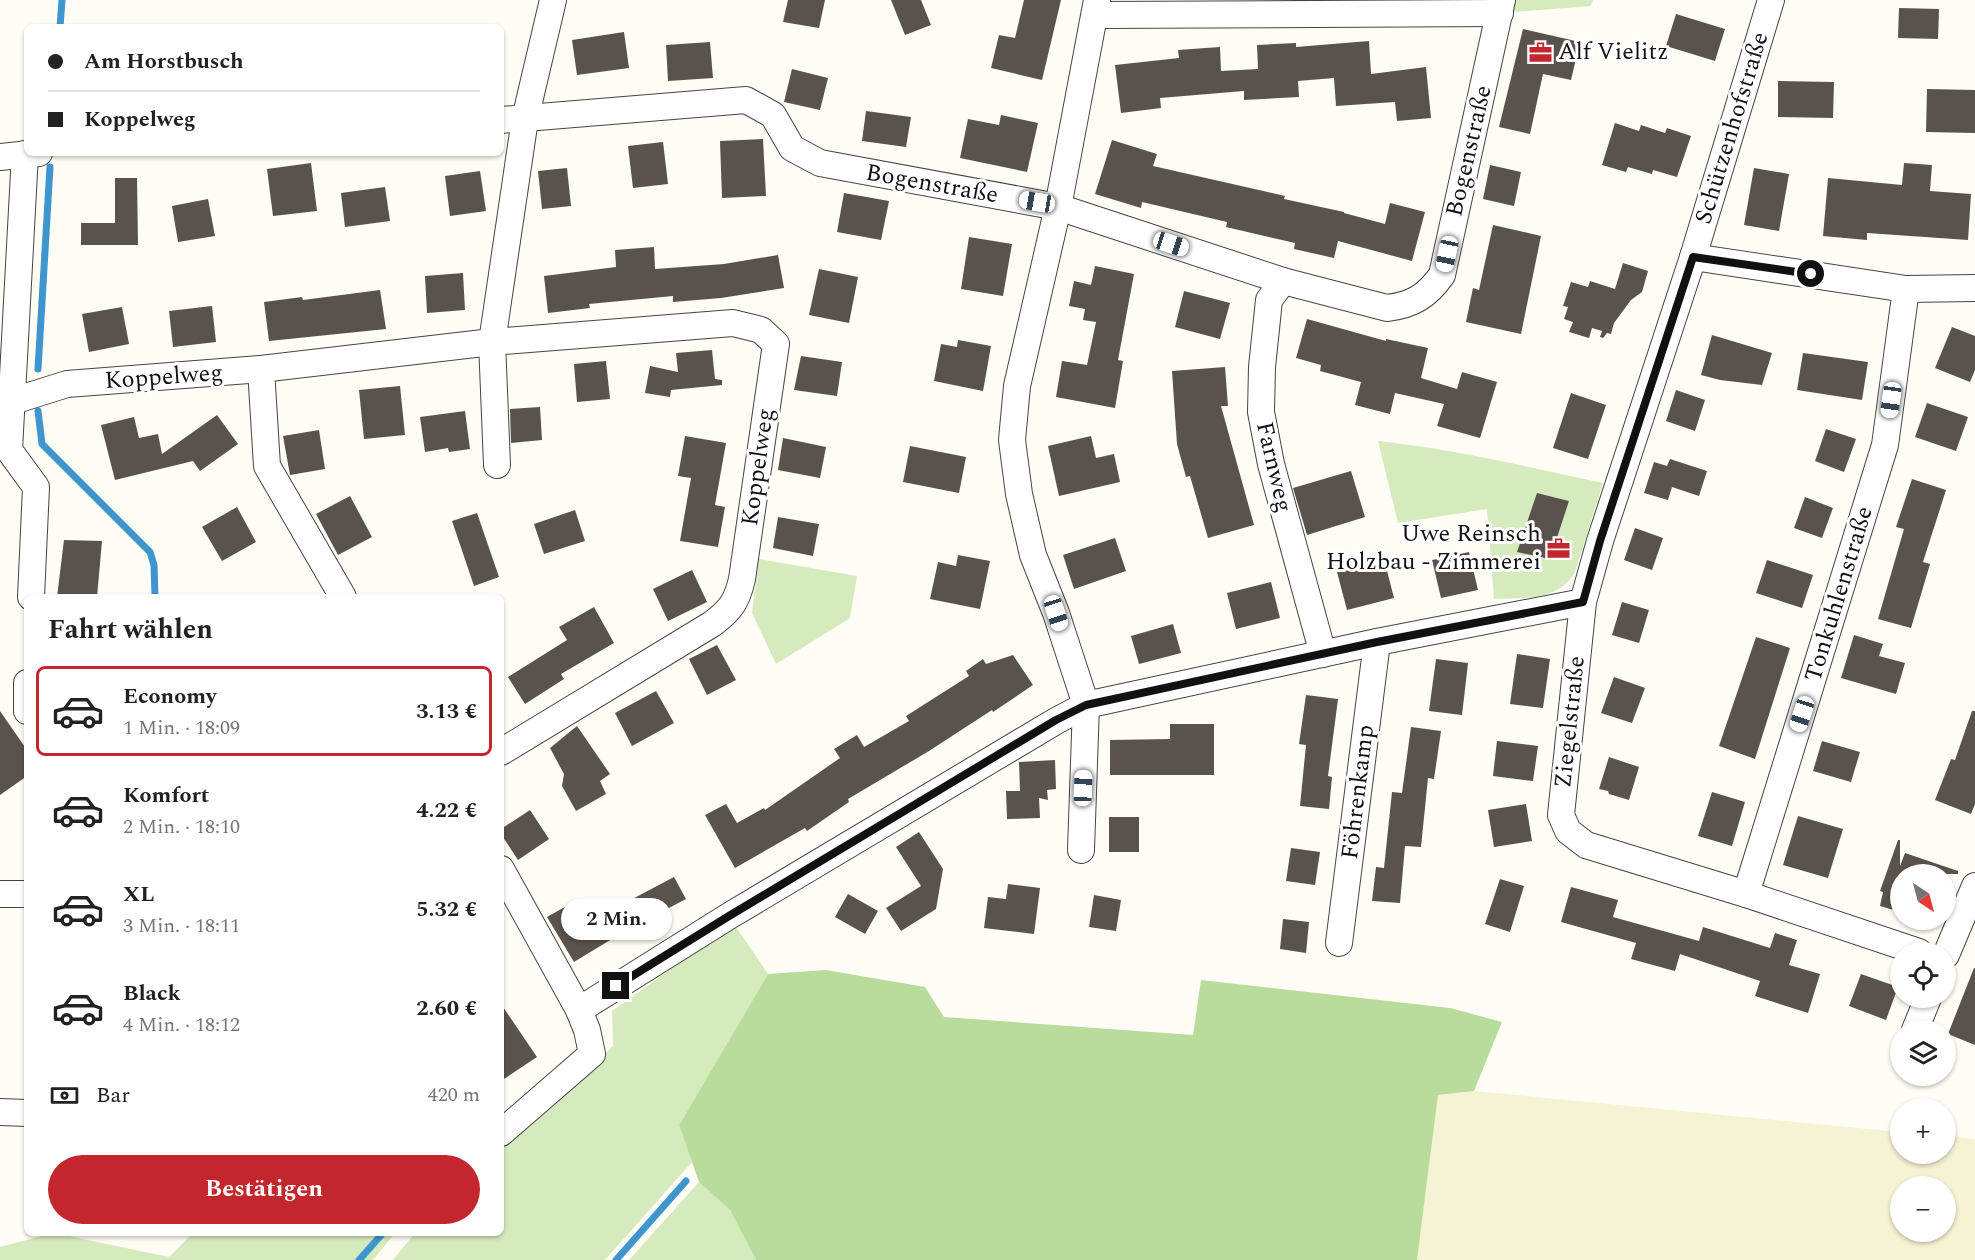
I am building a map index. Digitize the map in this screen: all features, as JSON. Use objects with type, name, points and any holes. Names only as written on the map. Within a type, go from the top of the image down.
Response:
[{"type":"street","points":[[498,465],[492,342],[513,120],[553,0]]},
{"type":"street","name":"Schützenhofstraße","points":[[1693,257],[1771,0]]},
{"type":"street","points":[[1081,850],[1086,705],[1056,613],[1033,555],[1019,494],[1012,440],[1017,386],[1059,207],[1096,8],[1501,6]]},
{"type":"street","name":"Bogenstraße","points":[[513,120],[746,100],[773,115],[792,148],[820,163],[1059,207],[1283,281],[1387,308],[1402,306],[1430,291],[1442,275],[1501,6]]},
{"type":"street","points":[[21,155],[13,401],[9,450],[36,487],[31,594]]},
{"type":"street","points":[[1693,257],[1906,289],[1975,288]]},
{"type":"street","name":"Ziegelstraße","points":[[1693,257],[1604,530],[1583,602],[1561,814],[1568,831],[1586,845],[1746,894],[1890,942]]},
{"type":"street","name":"Farnweg","points":[[1283,281],[1269,300],[1262,367],[1261,412],[1271,464],[1323,654]]},
{"type":"street","name":"Tonkuhlenstraße","points":[[1746,894],[1885,445],[1906,289]]},
{"type":"street","name":"Koppelweg","points":[[13,401],[67,384],[261,369],[492,342],[733,323],[761,330],[776,344],[742,579],[737,599],[725,615],[712,624],[504,750]]},
{"type":"street","points":[[261,369],[267,466],[341,594]]},
{"type":"street","points":[[579,1010],[729,916],[1056,720],[1086,705],[1377,642],[1583,602]]},
{"type":"street","name":"Föhrenkamp","points":[[1339,943],[1377,642]]},
{"type":"street","points":[[504,874],[579,1010],[587,1030],[592,1054],[504,1130]]},
{"type":"street","points":[[1951,942],[1975,886]]},
{"type":"street","points":[[0,894],[24,894]]},
{"type":"street","points":[[0,1112],[24,1113]]},
{"type":"shaded area","points":[[1474,1091],[1890,1131],[1890,1164],[1956,1164],[1956,1137],[1975,1139],[1975,1260],[1417,1260],[1438,1095]]},
{"type":"green space","points":[[1502,0],[1593,0],[1591,6],[1500,13]]},
{"type":"green space","points":[[1378,441],[1463,454],[1603,483],[1575,572],[1560,588],[1539,596],[1494,599],[1487,509],[1398,523]],"holes":[[[1537,493],[1569,501],[1550,559]]]},
{"type":"green space","points":[[759,559],[857,576],[850,618],[776,664],[752,613]]},
{"type":"green space","points":[[734,924],[768,974],[679,1125],[692,1162],[605,1260],[393,1260],[413,1236],[504,1236],[504,1147],[613,1046],[612,1011]]},
{"type":"green space","points":[[826,970],[925,987],[944,1017],[1193,1035],[1201,980],[1450,1008],[1502,1022],[1474,1091],[1438,1095],[1417,1260],[756,1260],[730,1210],[699,1182],[679,1125],[768,974]]},
{"type":"green space","points":[[699,1182],[730,1210],[756,1260],[629,1260]]},
{"type":"green space","points":[[42,1236],[68,1236],[169,1257],[190,1236],[393,1236],[373,1260],[0,1260],[0,1247]]},
{"type":"building","points":[[788,0],[825,0],[819,28],[783,22]]},
{"type":"building","points":[[891,0],[921,0],[931,25],[905,35]]},
{"type":"building","points":[[1024,0],[1061,0],[1042,80],[991,68],[999,35],[1015,38]]},
{"type":"building","points":[[1899,8],[1939,9],[1938,39],[1898,38]]},
{"type":"building","points":[[1676,14],[1725,29],[1715,61],[1666,46]]},
{"type":"building","points":[[1523,29],[1580,42],[1571,80],[1543,74],[1530,134],[1499,127]]},
{"type":"building","points":[[624,32],[629,68],[577,75],[572,40]]},
{"type":"building","points":[[1369,41],[1371,74],[1426,67],[1431,118],[1397,121],[1395,102],[1336,106],[1334,78],[1298,81],[1299,97],[1244,100],[1244,91],[1160,98],[1161,108],[1121,113],[1115,65],[1179,58],[1178,50],[1220,47],[1221,71],[1258,69],[1257,45],[1296,43],[1296,47]]},
{"type":"building","points":[[710,42],[713,78],[668,81],[666,45]]},
{"type":"building","points":[[792,69],[828,78],[820,110],[784,102]]},
{"type":"building","points":[[1778,81],[1834,82],[1833,118],[1778,117]]},
{"type":"building","points":[[1927,89],[1975,90],[1975,133],[1926,132]]},
{"type":"building","points":[[866,111],[911,117],[906,147],[862,141]]},
{"type":"building","points":[[1001,115],[1038,123],[1027,172],[960,158],[968,119],[999,125]]},
{"type":"building","points":[[1615,123],[1639,131],[1641,125],[1665,133],[1667,128],[1691,136],[1677,177],[1653,170],[1652,174],[1628,167],[1626,172],[1602,165]]},
{"type":"building","points":[[763,139],[766,196],[722,198],[720,141]]},
{"type":"building","points":[[1112,140],[1157,154],[1153,166],[1285,196],[1284,199],[1385,224],[1390,203],[1425,212],[1412,261],[1338,241],[1334,258],[1294,249],[1295,243],[1226,227],[1227,222],[1142,202],[1141,208],[1095,194]]},
{"type":"building","points":[[663,142],[668,184],[633,188],[628,146]]},
{"type":"building","points":[[311,163],[317,211],[273,216],[267,169]]},
{"type":"building","points":[[1904,163],[1932,165],[1930,191],[1971,194],[1968,240],[1867,233],[1867,240],[1823,236],[1828,178],[1902,185]]},
{"type":"building","points":[[1490,165],[1521,172],[1514,206],[1483,199]]},
{"type":"building","points":[[567,168],[571,206],[542,209],[538,171]]},
{"type":"building","points":[[1754,168],[1789,174],[1779,231],[1744,225]]},
{"type":"building","points":[[480,171],[486,211],[450,216],[445,176]]},
{"type":"building","points":[[115,178],[137,178],[138,245],[81,245],[81,223],[115,223]]},
{"type":"building","points":[[385,187],[390,221],[345,227],[341,193]]},
{"type":"building","points":[[844,193],[889,201],[881,240],[837,232]]},
{"type":"building","points":[[208,199],[215,236],[178,242],[172,206]]},
{"type":"building","points":[[1493,225],[1541,236],[1521,334],[1466,322],[1473,288],[1479,290]]},
{"type":"building","points":[[969,237],[1012,244],[1003,296],[961,289]]},
{"type":"building","points":[[654,247],[655,269],[724,264],[778,255],[784,288],[721,298],[673,302],[673,296],[589,304],[590,308],[548,313],[544,276],[616,267],[615,250]]},
{"type":"building","points":[[1623,263],[1648,271],[1642,292],[1631,300],[1614,323],[1611,334],[1607,333],[1603,338],[1600,337],[1602,331],[1592,328],[1589,338],[1569,332],[1573,322],[1564,319],[1568,307],[1563,306],[1571,282],[1588,287],[1590,281],[1615,289]]},
{"type":"building","points":[[1095,266],[1134,274],[1118,360],[1123,361],[1115,408],[1056,397],[1062,361],[1087,365],[1096,322],[1083,320],[1085,309],[1069,306],[1074,281],[1091,285]]},
{"type":"building","points":[[819,269],[858,277],[849,323],[809,315]]},
{"type":"building","points":[[463,273],[465,310],[427,313],[425,276]]},
{"type":"building","points":[[380,290],[386,329],[269,341],[264,302],[302,297],[303,300]]},
{"type":"building","points":[[1184,291],[1230,303],[1220,339],[1175,327]]},
{"type":"building","points":[[212,306],[216,342],[173,347],[169,311]]},
{"type":"building","points":[[122,307],[129,344],[89,352],[82,314]]},
{"type":"building","points":[[1307,319],[1386,341],[1386,339],[1428,348],[1421,378],[1457,389],[1462,372],[1497,382],[1480,438],[1437,426],[1444,404],[1395,393],[1390,414],[1355,405],[1361,382],[1320,371],[1321,365],[1296,358]]},
{"type":"building","points":[[1952,327],[1975,336],[1975,370],[1970,382],[1935,368]]},
{"type":"building","points":[[1712,335],[1772,353],[1762,385],[1720,380],[1701,375]]},
{"type":"building","points":[[958,340],[991,346],[983,391],[934,381],[941,344],[957,347]]},
{"type":"building","points":[[712,350],[715,379],[722,380],[722,385],[671,390],[670,397],[645,393],[650,366],[678,372],[676,353]]},
{"type":"building","points":[[1803,353],[1868,362],[1862,400],[1797,390]]},
{"type":"building","points":[[801,356],[842,362],[837,396],[794,390]]},
{"type":"building","points":[[606,361],[610,399],[577,402],[574,364]]},
{"type":"building","points":[[1225,367],[1228,406],[1221,406],[1254,525],[1208,538],[1190,476],[1186,477],[1177,444],[1172,371]]},
{"type":"building","points":[[400,386],[405,435],[364,439],[359,390]]},
{"type":"building","points":[[1676,390],[1705,400],[1695,431],[1666,421]]},
{"type":"building","points":[[1571,393],[1606,405],[1588,459],[1553,448]]},
{"type":"building","points":[[1927,403],[1968,417],[1956,451],[1915,437]]},
{"type":"building","points":[[540,407],[542,440],[511,443],[510,409]]},
{"type":"building","points":[[465,411],[470,449],[449,452],[448,448],[425,452],[420,417]]},
{"type":"building","points":[[217,415],[238,444],[200,471],[193,461],[115,480],[101,425],[134,417],[139,438],[158,434],[162,454]]},
{"type":"building","points":[[1826,429],[1856,439],[1844,472],[1815,461]]},
{"type":"building","points":[[319,430],[325,469],[290,475],[283,436]]},
{"type":"building","points":[[685,436],[726,443],[715,505],[725,507],[718,547],[680,541],[691,478],[678,476]]},
{"type":"building","points":[[1091,436],[1096,458],[1114,454],[1120,482],[1059,496],[1048,446]]},
{"type":"building","points":[[783,438],[826,447],[820,478],[778,470]]},
{"type":"building","points":[[910,446],[966,457],[959,493],[903,482]]},
{"type":"building","points":[[1670,459],[1707,471],[1699,496],[1672,487],[1668,500],[1644,493],[1654,462],[1667,466]]},
{"type":"building","points":[[1351,471],[1365,517],[1307,535],[1293,488]]},
{"type":"building","points":[[1912,479],[1946,490],[1923,562],[1930,564],[1911,628],[1878,619],[1904,529],[1896,527]]},
{"type":"building","points":[[1537,493],[1569,501],[1550,559],[1517,552]]},
{"type":"building","points":[[350,496],[372,537],[338,555],[316,514]]},
{"type":"building","points":[[1805,497],[1833,508],[1822,538],[1794,528]]},
{"type":"building","points":[[237,507],[256,542],[222,561],[202,527]]},
{"type":"building","points":[[575,510],[585,541],[544,554],[534,524]]},
{"type":"building","points":[[477,513],[499,577],[474,586],[452,521]]},
{"type":"building","points":[[778,517],[819,524],[813,556],[773,548]]},
{"type":"building","points":[[1635,528],[1663,538],[1652,570],[1624,560]]},
{"type":"building","points":[[1115,538],[1126,571],[1074,589],[1063,555]]},
{"type":"building","points":[[64,540],[102,541],[97,594],[57,594]]},
{"type":"building","points":[[1469,552],[1478,590],[1441,598],[1432,560]]},
{"type":"building","points":[[958,555],[990,561],[980,609],[930,599],[938,562],[956,566]]},
{"type":"building","points":[[1384,559],[1394,598],[1347,610],[1337,572]]},
{"type":"building","points":[[1767,560],[1813,575],[1802,608],[1756,593]]},
{"type":"building","points":[[692,570],[707,602],[668,621],[653,589]]},
{"type":"building","points":[[1271,582],[1280,618],[1236,629],[1227,593]]},
{"type":"building","points":[[1622,602],[1649,610],[1639,643],[1612,635]]},
{"type":"building","points":[[594,607],[614,643],[561,674],[564,679],[525,704],[508,677],[567,640],[559,627]]},
{"type":"building","points":[[1173,624],[1181,653],[1139,664],[1131,636]]},
{"type":"building","points":[[1854,635],[1883,644],[1879,656],[1905,663],[1896,694],[1841,678]]},
{"type":"building","points":[[1756,637],[1790,648],[1755,759],[1719,746]]},
{"type":"building","points":[[717,645],[736,680],[707,695],[689,659]]},
{"type":"building","points":[[1517,654],[1550,659],[1543,708],[1510,704]]},
{"type":"building","points":[[1013,655],[1033,685],[993,712],[992,710],[848,799],[849,802],[807,831],[805,828],[735,868],[705,815],[726,804],[737,823],[764,808],[765,810],[840,758],[834,749],[857,735],[864,747],[909,721],[906,716],[969,676],[966,671],[983,659],[986,664]]},
{"type":"building","points":[[1436,659],[1468,663],[1462,715],[1429,711]]},
{"type":"building","points":[[1614,677],[1645,688],[1632,723],[1601,713]]},
{"type":"building","points":[[656,691],[674,723],[632,746],[615,713]]},
{"type":"building","points":[[1306,695],[1338,699],[1328,776],[1332,777],[1329,809],[1300,806],[1306,745],[1299,744]]},
{"type":"building","points":[[0,711],[24,746],[24,778],[0,795]]},
{"type":"building","points":[[1972,711],[1975,711],[1975,804],[1971,814],[1935,800],[1951,759],[1955,760]]},
{"type":"building","points":[[1170,724],[1214,724],[1214,775],[1110,775],[1110,740],[1170,739]]},
{"type":"building","points":[[577,726],[610,774],[600,781],[606,794],[576,811],[562,786],[564,774],[550,748]]},
{"type":"building","points":[[1411,727],[1441,731],[1434,779],[1428,778],[1421,847],[1405,846],[1400,903],[1372,901],[1376,867],[1384,868],[1392,792],[1402,793]]},
{"type":"building","points":[[1497,741],[1538,746],[1533,781],[1493,776]]},
{"type":"building","points":[[1822,741],[1860,752],[1851,782],[1813,771]]},
{"type":"building","points":[[1609,757],[1639,767],[1629,800],[1599,789]]},
{"type":"building","points":[[1055,760],[1056,789],[1047,790],[1048,800],[1039,798],[1040,818],[1007,819],[1006,791],[1020,791],[1019,762]]},
{"type":"building","points":[[1712,792],[1745,802],[1732,846],[1698,836]]},
{"type":"building","points":[[1526,804],[1532,841],[1494,847],[1488,810]]},
{"type":"building","points":[[530,810],[549,839],[518,860],[504,839],[504,827]]},
{"type":"building","points":[[1798,816],[1843,829],[1828,878],[1783,865]]},
{"type":"building","points":[[1109,817],[1139,817],[1139,852],[1109,852]]},
{"type":"building","points":[[919,832],[943,869],[936,909],[901,931],[886,908],[921,886],[896,847]]},
{"type":"building","points":[[1898,840],[1900,840],[1900,864],[1890,864],[1890,909],[1880,906],[1883,892],[1880,891]]},
{"type":"building","points":[[1291,848],[1320,852],[1315,885],[1286,881]]},
{"type":"building","points":[[1905,853],[1937,864],[1901,864]]},
{"type":"building","points":[[674,877],[686,899],[643,920],[574,962],[547,917],[579,899],[586,911],[600,902],[606,913]]},
{"type":"building","points":[[1500,879],[1524,886],[1510,932],[1485,924]]},
{"type":"building","points":[[1008,884],[1040,888],[1034,934],[984,928],[988,897],[1006,899]]},
{"type":"building","points":[[1571,887],[1618,900],[1613,917],[1699,941],[1703,927],[1770,948],[1775,933],[1797,940],[1789,965],[1820,974],[1808,1013],[1755,996],[1760,981],[1680,954],[1675,971],[1631,959],[1636,943],[1561,922]]},
{"type":"building","points":[[848,894],[878,911],[865,934],[835,917]]},
{"type":"building","points":[[1094,895],[1121,900],[1116,931],[1089,927]]},
{"type":"building","points":[[1283,919],[1309,922],[1306,953],[1280,949]]},
{"type":"building","points":[[1975,968],[1975,1045],[1956,1037],[1956,1020],[1954,1020]]},
{"type":"building","points":[[1861,974],[1890,984],[1890,1008],[1886,1020],[1849,1006]]},
{"type":"building","points":[[504,1008],[537,1057],[504,1079]]},
{"type":"waterway","points":[[60,24],[62,0]]},
{"type":"waterway","points":[[38,369],[50,167]]},
{"type":"waterway","points":[[38,411],[42,444],[150,552],[154,565],[155,594]]},
{"type":"waterway","points":[[616,1260],[686,1181]]},
{"type":"waterway","points":[[359,1260],[380,1236]]},
{"type":"place","name":"Alf Vielitz","points":[[1540,52]]},
{"type":"place","name":"Uwe Reinsch Holzbau - Zimmerei","points":[[1559,548]]},
{"type":"route","points":[[616,986],[1056,720],[1086,705],[1377,642],[1583,602],[1600,541],[1693,257],[1811,274]]}]
